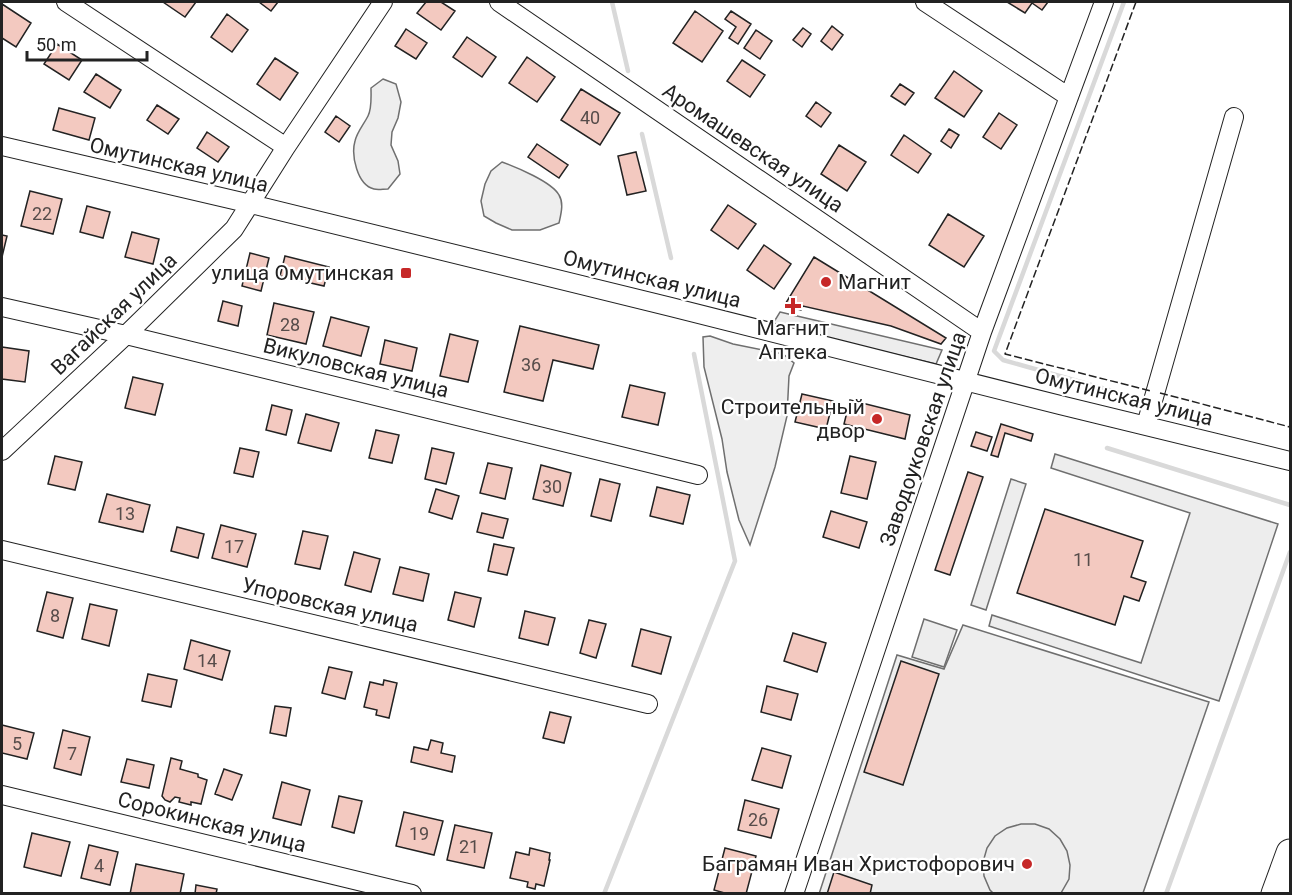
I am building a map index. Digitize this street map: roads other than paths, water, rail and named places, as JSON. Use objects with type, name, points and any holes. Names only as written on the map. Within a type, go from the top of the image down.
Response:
[{"type":"highway","points":[[1275,894],[1290,853]]},
{"type":"street","points":[[66,2],[286,147]]},
{"type":"street","name":"Вагайская улица","points":[[2,451],[126,335],[234,229],[383,2]]},
{"type":"street","name":"Аромашевская улица","points":[[499,2],[982,332]]},
{"type":"street","points":[[925,2],[1069,97]]},
{"type":"street","name":"Заводоуковская улица","points":[[794,894],[982,332],[1104,2]]},
{"type":"street","points":[[1146,425],[1233,117]]},
{"type":"street","name":"Омутинская улица","points":[[2,147],[251,204],[1290,461]]},
{"type":"street","name":"Викуловская улица","points":[[2,307],[126,335],[698,475]]},
{"type":"street","name":"Упоровская улица","points":[[2,550],[648,704]]},
{"type":"street","name":"Сорокинская улица","points":[[2,795],[412,894]]},
{"type":"waterway","points":[[612,2],[628,71]]},
{"type":"waterway","points":[[1123,394],[1003,360],[994,351],[1124,2]]},
{"type":"waterway","points":[[642,134],[671,258]]},
{"type":"waterway","points":[[604,894],[735,561],[694,354]]},
{"type":"waterway","points":[[1107,448],[1290,505]]},
{"type":"waterway","points":[[1166,894],[1290,552]]},
{"type":"place","name":"улица Омутинская","points":[[406,273]]},
{"type":"place","name":"Магнит","points":[[826,282]]},
{"type":"place","name":"Магнит Аптека","points":[[793,306]]},
{"type":"place","name":"Строительный двор","points":[[877,419]]},
{"type":"place","name":"Баграмян Иван Христофорович","points":[[1027,864]]}]
